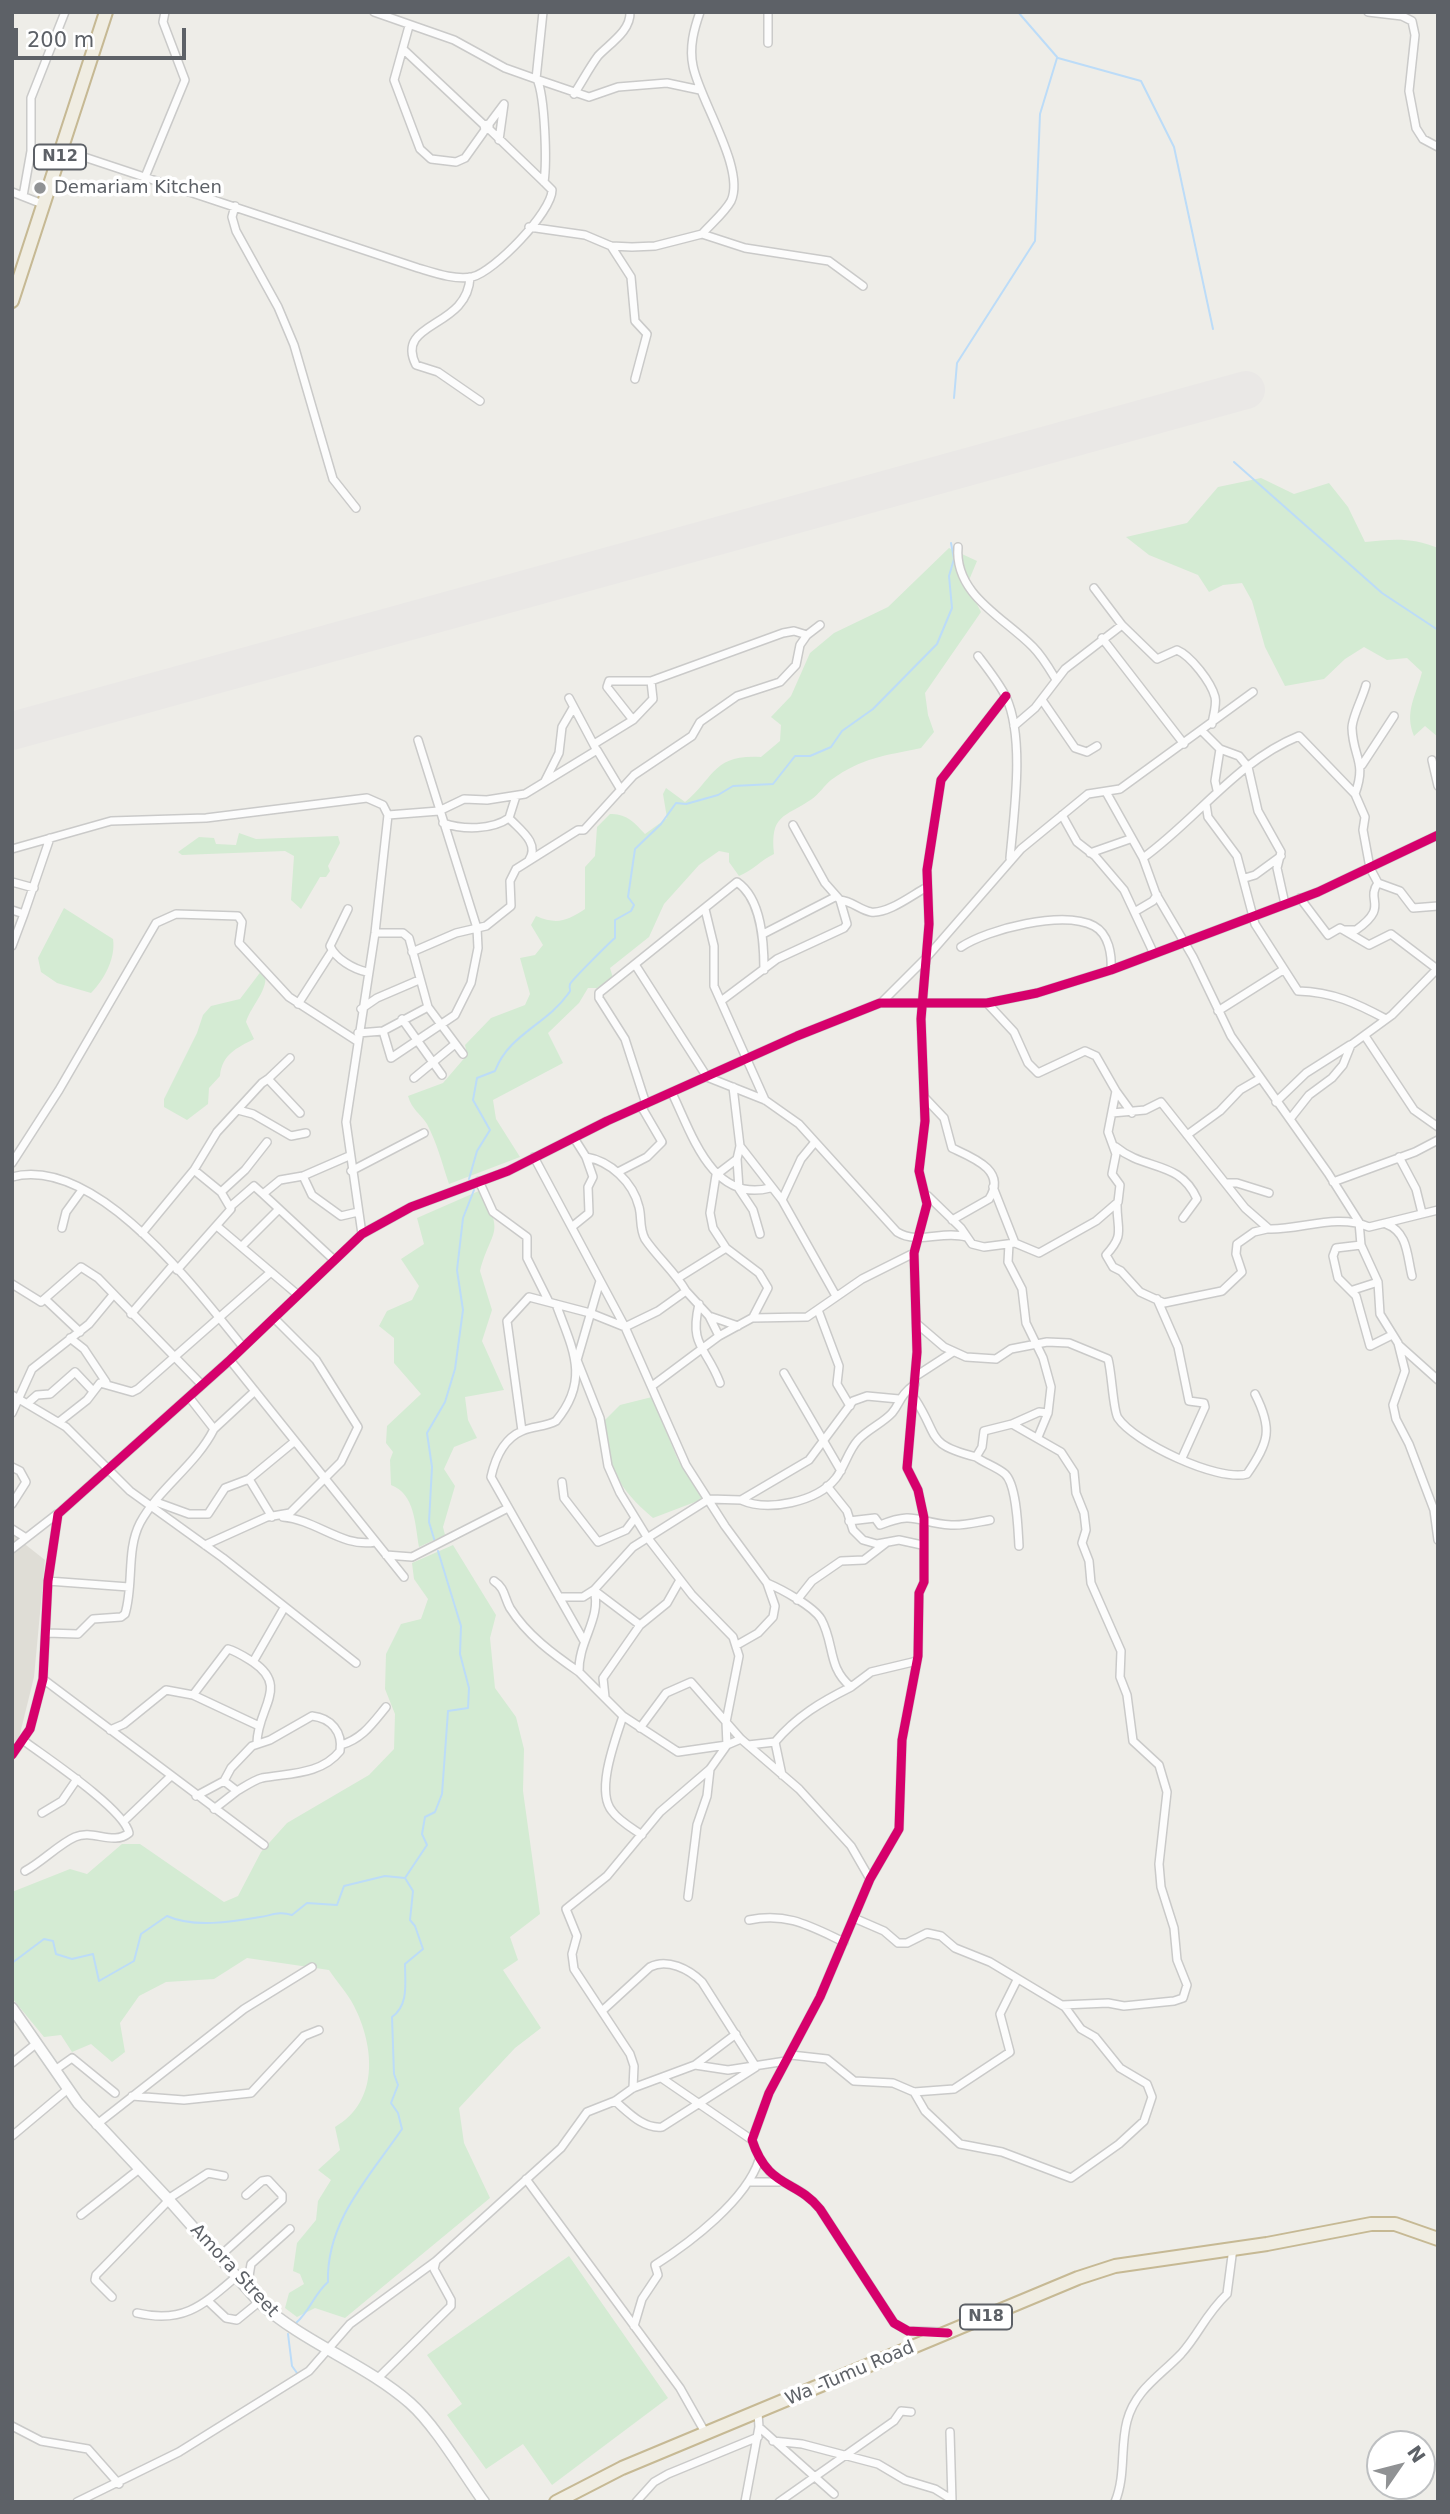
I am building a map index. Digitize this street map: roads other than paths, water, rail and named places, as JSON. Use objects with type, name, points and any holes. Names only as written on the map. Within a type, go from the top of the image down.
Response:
[{"type":"highway","name":"N12","points":[[12,301],[106,12]]},
{"type":"highway","name":"Wa -Tumu Road","points":[[560,2501],[622,2468],[1078,2278],[1115,2266],[1377,2224],[1415,2229],[1438,2239]]},
{"type":"street","points":[[23,197],[31,151],[31,98],[65,12]]},
{"type":"street","points":[[145,177],[185,80],[163,22],[165,12]]},
{"type":"street","points":[[374,12],[454,40],[505,68],[574,94],[589,97],[618,87],[667,83],[700,90]]},
{"type":"street","points":[[543,12],[536,79],[541,89],[546,145],[544,182]]},
{"type":"street","points":[[574,94],[597,58],[622,32],[630,12]]},
{"type":"street","points":[[700,12],[691,47],[700,90],[722,136],[728,156],[733,193],[731,201],[702,234]]},
{"type":"street","points":[[768,12],[768,43]]},
{"type":"street","points":[[1368,12],[1402,16],[1412,21],[1415,35],[1409,91],[1416,128],[1423,139],[1438,147]]},
{"type":"street","points":[[409,26],[395,86],[425,155],[456,162],[461,160],[479,141],[504,104],[499,140]]},
{"type":"street","points":[[63,150],[418,268],[442,275],[479,275],[501,259],[544,212],[552,197],[552,190],[403,49]]},
{"type":"street","points":[[12,192],[45,205]]},
{"type":"street","points":[[235,206],[232,217],[236,231],[278,307],[294,345],[333,479],[356,508]]},
{"type":"street","points":[[529,227],[585,235],[611,246],[655,246],[702,234],[745,248],[830,261],[863,286]]},
{"type":"street","points":[[611,246],[631,277],[635,321],[647,334],[635,379]]},
{"type":"street","points":[[470,277],[470,289],[466,298],[452,315],[423,329],[416,337],[413,356],[416,365],[438,372],[480,401]]},
{"type":"street","points":[[958,548],[957,562],[987,611],[1035,648],[1055,678]]},
{"type":"street","points":[[1094,588],[1122,625],[1157,659],[1177,650],[1198,669],[1212,688],[1216,700],[1212,724]]},
{"type":"street","points":[[412,952],[491,923],[509,909],[512,875],[528,861],[578,830],[584,830],[634,775],[692,736],[706,718],[737,696],[780,682],[796,665],[800,645],[807,635],[820,625]]},
{"type":"street","points":[[1014,726],[1042,700],[1055,678],[1102,638],[1122,625]]},
{"type":"street","points":[[633,720],[607,683],[622,678],[650,681],[769,636],[794,631],[807,635]]},
{"type":"street","points":[[1102,638],[1184,744]]},
{"type":"street","points":[[978,656],[1006,696],[1014,726],[1016,774],[1010,858]]},
{"type":"street","points":[[388,815],[439,811],[458,800],[516,796],[544,782],[633,720],[653,699],[650,681]]},
{"type":"street","points":[[1362,765],[1352,729],[1366,685]]},
{"type":"street","points":[[12,1549],[58,1514],[189,1397],[362,1234],[399,1212],[479,1181],[747,1059],[880,1003],[928,957],[1010,858],[1088,794],[1120,789],[1203,732],[1254,692]]},
{"type":"street","points":[[752,2140],[769,2093],[789,2058],[844,1942],[870,1879],[899,1829],[902,1740],[917,1661],[919,1593],[924,1581],[924,1518],[918,1490],[907,1468],[915,1398],[914,1253],[927,1204],[919,1171],[924,1144],[922,1002],[928,957],[926,887],[931,832],[939,806],[941,780],[1006,696]]},
{"type":"street","points":[[569,698],[621,790]]},
{"type":"street","points":[[1042,700],[1074,748],[1087,752],[1097,746]]},
{"type":"street","points":[[544,782],[559,753],[562,727],[573,708]]},
{"type":"street","points":[[1354,794],[1362,765],[1394,716]]},
{"type":"street","points":[[1203,732],[1220,749],[1239,756],[1248,767],[1258,811],[1282,856]]},
{"type":"street","points":[[1143,858],[1171,838],[1217,790],[1248,767],[1300,736],[1354,794],[1365,817],[1363,830],[1370,867],[1378,883],[1400,891],[1413,908],[1438,906]]},
{"type":"street","points":[[383,1031],[389,1057],[456,1015],[471,983],[478,948],[477,928],[418,740]]},
{"type":"street","points":[[1217,790],[1215,781],[1220,749]]},
{"type":"street","points":[[1432,760],[1438,786]]},
{"type":"street","points":[[1106,792],[1143,858],[1157,895],[1176,925],[1182,943],[1193,957],[1218,1011],[1259,1079],[1290,1119],[1359,1222],[1362,1245],[1378,1282],[1380,1314],[1398,1343],[1438,1380]]},
{"type":"street","points":[[443,824],[458,829],[501,823],[509,817],[516,796]]},
{"type":"street","points":[[12,849],[122,820],[206,818],[366,798],[383,805],[388,815],[375,933],[361,1009],[346,1122],[362,1234]]},
{"type":"street","points":[[1206,804],[1208,817],[1237,856],[1245,878],[1243,886],[1255,915],[1255,925],[1298,991],[1325,992],[1346,998],[1386,1019]]},
{"type":"street","points":[[1062,815],[1077,842],[1124,890],[1154,954]]},
{"type":"street","points":[[509,817],[532,843],[533,853],[528,861]]},
{"type":"street","points":[[721,1002],[777,960],[845,928],[847,924],[838,899],[793,825]]},
{"type":"street","points":[[880,1003],[987,1003],[1026,996],[1111,970],[1285,904],[1438,835]]},
{"type":"street","points":[[12,946],[50,838]]},
{"type":"street","points":[[1090,853],[1130,839]]},
{"type":"street","points":[[1245,878],[1255,875],[1282,856]]},
{"type":"street","points":[[1282,856],[1277,868],[1285,904]]},
{"type":"street","points":[[12,882],[33,888]]},
{"type":"street","points":[[618,1172],[647,1157],[663,1142],[644,1105],[625,1040],[598,994],[739,882],[755,908],[763,934],[764,971]]},
{"type":"street","points":[[1300,898],[1328,935],[1342,929],[1356,930],[1375,913],[1377,908],[1373,894],[1378,883]]},
{"type":"street","points":[[763,934],[838,899],[850,901],[865,910],[880,912],[926,887]]},
{"type":"street","points":[[1136,911],[1153,901],[1157,895]]},
{"type":"street","points":[[348,909],[330,946],[332,951],[357,970],[367,972]]},
{"type":"street","points":[[705,909],[714,946],[712,976],[765,1100]]},
{"type":"street","points":[[12,910],[24,914]]},
{"type":"street","points":[[12,1163],[59,1090],[156,923],[162,918],[176,914],[238,916],[242,922],[239,943],[298,1004],[357,1037],[383,1031],[428,1007]]},
{"type":"street","points":[[961,947],[984,934],[1014,926],[1075,921],[1094,926],[1102,933],[1112,957],[1111,970]]},
{"type":"street","points":[[1276,1102],[1307,1073],[1386,1019],[1437,969],[1391,934],[1369,945],[1342,929]]},
{"type":"street","points":[[375,933],[403,933],[409,939],[428,1007],[463,1054]]},
{"type":"street","points":[[298,1004],[332,951]]},
{"type":"street","points":[[636,965],[707,1077],[765,1100],[782,1110],[815,1142],[891,1227],[903,1236],[954,1234],[966,1237]]},
{"type":"street","points":[[1218,1011],[1283,970]]},
{"type":"street","points":[[361,1009],[377,998],[419,981]]},
{"type":"street","points":[[987,1003],[1014,1032],[1023,1045],[1028,1063],[1038,1073],[1057,1062],[1067,1061],[1080,1052],[1088,1051],[1096,1056],[1115,1091],[1132,1112]]},
{"type":"street","points":[[402,1019],[442,1075]]},
{"type":"street","points":[[1365,1035],[1414,1111],[1438,1127]]},
{"type":"street","points":[[414,1078],[456,1044]]},
{"type":"street","points":[[1290,1119],[1308,1096],[1343,1065],[1351,1045]]},
{"type":"street","points":[[142,1233],[194,1170],[217,1132],[290,1058]]},
{"type":"street","points":[[268,1079],[300,1113]]},
{"type":"street","points":[[1187,1135],[1220,1111],[1240,1090],[1259,1079]]},
{"type":"street","points":[[733,1087],[740,1146],[737,1159],[740,1189],[753,1210],[760,1234]]},
{"type":"street","points":[[1115,1091],[1108,1132],[1116,1146],[1137,1161],[1147,1162],[1184,1177],[1197,1199],[1183,1218]]},
{"type":"street","points":[[672,1093],[716,1175],[750,1192],[770,1188]]},
{"type":"street","points":[[924,1097],[944,1118],[952,1148],[982,1162],[993,1186],[1012,1244],[1008,1262],[1022,1289],[1026,1323],[1048,1372],[1048,1413],[1038,1437]]},
{"type":"street","points":[[1112,1113],[1132,1112],[1161,1102],[1245,1208],[1269,1229]]},
{"type":"street","points":[[238,1110],[253,1114],[290,1136],[306,1133]]},
{"type":"street","points":[[351,1171],[424,1133]]},
{"type":"street","points":[[573,1226],[589,1213],[588,1187],[593,1177],[586,1157],[574,1138]]},
{"type":"street","points":[[1333,1182],[1438,1140]]},
{"type":"street","points":[[221,1192],[246,1170],[267,1142]]},
{"type":"street","points":[[782,1200],[801,1159],[815,1142]]},
{"type":"street","points":[[740,1146],[770,1188],[782,1200],[836,1296]]},
{"type":"street","points":[[1116,1146],[1112,1174],[1119,1185],[1117,1205],[1121,1233],[1106,1255],[1113,1267],[1121,1270],[1140,1292],[1164,1303],[1222,1291],[1242,1272],[1236,1254],[1237,1244],[1254,1232],[1338,1221],[1359,1222],[1369,1227],[1438,1210]]},
{"type":"street","points":[[263,1194],[280,1180],[303,1176],[349,1156]]},
{"type":"street","points":[[534,1157],[625,1327],[686,1465],[767,1583],[775,1606],[773,1617],[758,1633],[737,1645]]},
{"type":"street","points":[[586,1157],[606,1162],[618,1172],[639,1208],[639,1223],[645,1239],[709,1316],[719,1336]]},
{"type":"street","points":[[1399,1157],[1416,1189],[1422,1213]]},
{"type":"street","points":[[737,1159],[716,1175],[710,1213],[713,1228],[726,1248],[749,1262],[768,1288],[752,1318]]},
{"type":"street","points":[[194,1170],[221,1192],[231,1206]]},
{"type":"street","points":[[246,1170],[254,1186],[333,1259]]},
{"type":"street","points":[[12,1177],[37,1175],[82,1190],[116,1210],[175,1267],[243,1347]]},
{"type":"street","points":[[303,1176],[312,1195],[341,1216],[358,1212]]},
{"type":"street","points":[[479,1181],[493,1212],[527,1237],[527,1258],[553,1303],[600,1418],[608,1466],[635,1518],[680,1580],[737,1645],[738,1664],[726,1722],[727,1745],[710,1769],[683,1789],[607,1876],[566,1909],[576,1936],[571,1961],[630,2054],[634,2066],[633,2088]]},
{"type":"street","points":[[1226,1183],[1237,1183],[1269,1193]]},
{"type":"street","points":[[131,1314],[175,1267],[218,1227],[231,1206],[254,1186]]},
{"type":"street","points":[[954,1221],[989,1199],[993,1186]]},
{"type":"street","points":[[62,1228],[66,1212],[82,1190]]},
{"type":"street","points":[[925,1192],[972,1244],[984,1247],[1012,1244],[1039,1253],[1096,1222],[1117,1205]]},
{"type":"street","points":[[242,1246],[278,1210]]},
{"type":"street","points":[[954,1221],[954,1234]]},
{"type":"street","points":[[1386,1223],[1395,1227],[1402,1235],[1412,1276]]},
{"type":"street","points":[[218,1227],[298,1295]]},
{"type":"street","points":[[1362,1245],[1336,1248],[1333,1256],[1338,1278],[1353,1290],[1370,1346],[1392,1335]]},
{"type":"street","points":[[678,1278],[726,1248]]},
{"type":"street","points":[[652,1386],[719,1336],[752,1318],[801,1319],[883,1266],[914,1253]]},
{"type":"street","points":[[12,1284],[37,1302],[45,1300],[82,1267],[202,1385]]},
{"type":"street","points":[[70,1338],[84,1349],[106,1382],[132,1392],[271,1272]]},
{"type":"street","points":[[584,1641],[506,1509],[491,1477],[509,1440],[523,1431],[556,1421],[572,1395],[600,1281]]},
{"type":"street","points":[[1353,1290],[1378,1282]]},
{"type":"street","points":[[523,1431],[507,1321],[528,1297],[590,1313],[625,1327],[658,1311],[686,1291]]},
{"type":"street","points":[[12,1413],[16,1396],[32,1369],[80,1332],[113,1295]]},
{"type":"street","points":[[1157,1298],[1181,1358],[1185,1394],[1189,1401],[1204,1403],[1205,1407],[1182,1458]]},
{"type":"street","points":[[45,1300],[80,1332]]},
{"type":"street","points":[[699,1304],[694,1336],[704,1348],[720,1383]]},
{"type":"street","points":[[818,1310],[839,1366],[837,1384],[850,1406]]},
{"type":"street","points":[[1362,1319],[1380,1314]]},
{"type":"street","points":[[709,1316],[737,1326]]},
{"type":"street","points":[[275,1318],[316,1360],[358,1424],[341,1462],[283,1517]]},
{"type":"street","points":[[916,1324],[953,1352],[992,1360],[1012,1349],[1037,1344],[1069,1343],[1108,1359],[1113,1377],[1115,1415],[1136,1438],[1182,1458],[1188,1464],[1236,1477],[1247,1474],[1268,1437],[1267,1418],[1255,1394]]},
{"type":"street","points":[[1398,1343],[1405,1371],[1392,1405],[1434,1510],[1438,1541]]},
{"type":"street","points":[[559,1597],[583,1597],[594,1590],[633,1547],[709,1499],[741,1500],[752,1505],[793,1502],[817,1494],[841,1471],[856,1441],[894,1412],[898,1399],[915,1380],[953,1352]]},
{"type":"street","points":[[230,1360],[404,1577]]},
{"type":"street","points":[[29,1402],[37,1395],[50,1394],[75,1372],[93,1391]]},
{"type":"street","points":[[784,1373],[841,1471]]},
{"type":"street","points":[[59,1422],[86,1400],[96,1385],[106,1382]]},
{"type":"street","points":[[47,1633],[78,1634],[93,1619],[121,1617],[127,1610],[140,1523],[185,1471],[214,1429],[255,1391]]},
{"type":"street","points":[[16,1396],[59,1422],[106,1469],[356,1663]]},
{"type":"street","points":[[741,1500],[809,1460],[850,1406],[867,1396],[898,1399]]},
{"type":"street","points":[[189,1397],[214,1429]]},
{"type":"street","points":[[915,1398],[929,1429],[941,1446],[976,1457],[1009,1480],[1018,1519],[1019,1546]]},
{"type":"street","points":[[976,1457],[980,1452],[984,1431],[1012,1424],[1039,1412],[1048,1413]]},
{"type":"street","points":[[1012,1424],[1060,1452],[1074,1472],[1076,1493],[1084,1513],[1086,1530],[1082,1544],[1089,1561],[1091,1583],[1121,1651],[1120,1677],[1127,1696],[1133,1741],[1160,1765],[1167,1798],[1159,1864],[1161,1886],[1174,1928],[1178,1960],[1187,1985],[1183,1998],[1174,2001],[1132,2006],[1108,2003],[1062,2005]]},
{"type":"street","points":[[155,1505],[190,1514],[208,1514],[225,1488],[249,1479],[295,1441]]},
{"type":"street","points":[[12,1466],[20,1471],[26,1482],[12,1504]]},
{"type":"street","points":[[249,1479],[272,1517]]},
{"type":"street","points":[[562,1482],[564,1498],[597,1542],[626,1530],[635,1518]]},
{"type":"street","points":[[827,1486],[847,1511],[849,1521],[863,1540],[899,1540],[922,1545]]},
{"type":"street","points":[[386,1555],[411,1557],[506,1509]]},
{"type":"street","points":[[12,1755],[24,1741],[43,1679],[48,1581],[58,1514]]},
{"type":"street","points":[[205,1545],[267,1517],[300,1518],[359,1545],[375,1542]]},
{"type":"street","points":[[849,1521],[875,1518],[880,1525],[894,1518],[924,1518],[952,1525],[990,1520]]},
{"type":"street","points":[[12,1529],[26,1538]]},
{"type":"street","points":[[797,1600],[812,1581],[841,1561],[864,1560],[887,1542]]},
{"type":"street","points":[[607,1701],[603,1678],[640,1625],[667,1603],[680,1580]]},
{"type":"street","points":[[48,1581],[129,1587]]},
{"type":"street","points":[[494,1581],[503,1587],[509,1607],[544,1648],[579,1672],[623,1716],[640,1728],[678,1752],[727,1745],[741,1739]]},
{"type":"street","points":[[767,1583],[797,1600],[820,1618],[838,1676],[851,1687]]},
{"type":"street","points":[[594,1590],[640,1625]]},
{"type":"street","points":[[579,1672],[579,1653],[598,1605],[594,1590]]},
{"type":"street","points":[[253,1662],[285,1608]]},
{"type":"street","points":[[193,1695],[228,1649],[267,1672],[271,1682],[268,1703],[257,1724],[257,1743]]},
{"type":"street","points":[[748,1745],[775,1742],[803,1713],[851,1687],[871,1672],[917,1661]]},
{"type":"street","points":[[43,1679],[264,1845]]},
{"type":"street","points":[[640,1728],[658,1701],[686,1681],[691,1682],[741,1739],[782,1774],[851,1846],[870,1879]]},
{"type":"street","points":[[110,1730],[124,1724],[166,1690],[193,1695],[257,1724]]},
{"type":"street","points":[[214,1809],[237,1791],[263,1778],[313,1770],[331,1761],[341,1745],[355,1741],[368,1730],[386,1707]]},
{"type":"street","points":[[196,1796],[224,1781],[241,1755],[257,1743],[270,1740],[312,1716],[332,1724],[341,1745]]},
{"type":"street","points":[[623,1716],[606,1781],[607,1804],[612,1812],[642,1835]]},
{"type":"street","points":[[24,1741],[77,1779],[124,1821],[129,1829],[127,1836],[74,1837],[44,1861],[24,1871]]},
{"type":"street","points":[[775,1742],[782,1774]]},
{"type":"street","points":[[688,1897],[697,1825],[707,1796],[710,1769]]},
{"type":"street","points":[[124,1821],[171,1776]]},
{"type":"street","points":[[42,1813],[62,1801],[77,1779]]},
{"type":"street","points":[[224,1781],[237,1791]]},
{"type":"street","points":[[749,1920],[772,1915],[788,1918],[844,1942]]},
{"type":"street","points":[[854,1918],[884,1931],[902,1944],[922,1934],[941,1936],[956,1948],[990,1962],[1062,2005],[1081,2029],[1095,2037],[1120,2067],[1142,2080],[1151,2091],[1144,2121],[1086,2170],[1071,2178],[1002,2152],[960,2144],[934,2120],[914,2092]]},
{"type":"street","points":[[602,2011],[659,1962],[694,1974],[756,2067]]},
{"type":"street","points":[[96,2124],[244,2009],[312,1967]]},
{"type":"street","points":[[695,2065],[728,2070],[756,2067],[789,2058],[827,2059],[854,2081],[893,2083],[914,2092],[954,2089],[1010,2052],[1000,2014],[1017,1980]]},
{"type":"street","name":"Amora Street","points":[[12,2008],[68,2089],[96,2124],[169,2200],[259,2302],[275,2317],[377,2379],[412,2405],[484,2502]]},
{"type":"street","points":[[131,2096],[184,2100],[251,2093],[304,2036],[319,2030]]},
{"type":"street","points":[[77,2502],[119,2484],[240,2415],[309,2371],[350,2325],[436,2261],[561,2148],[587,2112],[615,2101],[633,2088],[695,2065],[736,2034]]},
{"type":"street","points":[[12,2063],[37,2043]]},
{"type":"street","points":[[55,2070],[72,2058],[115,2093]]},
{"type":"street","points":[[615,2101],[638,2120],[657,2128],[756,2067]]},
{"type":"street","points":[[663,2079],[752,2140],[759,2160],[779,2182],[816,2204],[894,2323],[908,2331],[948,2333]]},
{"type":"street","points":[[14,2131],[68,2089]]},
{"type":"street","points":[[634,2326],[642,2299],[658,2275],[655,2265],[700,2231],[750,2182],[759,2160]]},
{"type":"street","points":[[80,2215],[138,2170]]},
{"type":"street","points":[[112,2297],[95,2280],[96,2274],[169,2200],[208,2174],[224,2176]]},
{"type":"street","points":[[526,2179],[680,2388],[706,2434]]},
{"type":"street","points":[[220,2256],[282,2200],[282,2195],[268,2180],[262,2181],[246,2195]]},
{"type":"street","points":[[750,2182],[779,2182]]},
{"type":"street","points":[[247,2288],[251,2264],[290,2229]]},
{"type":"street","points":[[1115,2502],[1120,2490],[1127,2421],[1134,2402],[1183,2351],[1213,2305],[1227,2294],[1233,2248]]},
{"type":"street","points":[[377,2379],[451,2306],[451,2300],[434,2269],[436,2261]]},
{"type":"street","points":[[137,2313],[154,2317],[183,2316],[208,2301],[237,2276]]},
{"type":"street","points":[[208,2301],[231,2320],[237,2320],[259,2302]]},
{"type":"street","points":[[779,2502],[894,2421],[901,2411],[911,2412]]},
{"type":"street","points":[[745,2502],[758,2437],[758,2413]]},
{"type":"street","points":[[12,2426],[41,2441],[88,2449],[119,2484]]},
{"type":"street","points":[[759,2427],[834,2494]]},
{"type":"street","points":[[950,2432],[951,2501]]},
{"type":"street","points":[[636,2502],[654,2482],[668,2474],[758,2437]]},
{"type":"street","points":[[773,2441],[802,2444],[878,2464],[905,2480],[935,2489],[951,2501]]},
{"type":"waterway","points":[[1018,12],[1057,57]]},
{"type":"waterway","points":[[954,398],[957,363],[1035,241],[1040,114],[1057,58]]},
{"type":"waterway","points":[[1058,58],[1141,81],[1174,147],[1213,329]]},
{"type":"waterway","points":[[1234,462],[1382,593],[1438,630]]},
{"type":"waterway","points":[[469,1179],[477,1151],[490,1130],[473,1100],[477,1078],[495,1071],[509,1048],[559,1005],[570,991],[572,981],[615,938],[615,920],[631,911],[634,905],[628,897],[635,849],[661,824],[676,803],[686,804],[718,795],[733,786],[773,784],[795,756],[810,756],[831,747],[842,731],[873,709],[937,644],[952,608],[949,576],[954,559],[951,543]]},
{"type":"waterway","points":[[435,1542],[429,1522],[432,1467],[427,1433],[445,1402],[455,1369],[463,1310],[457,1270],[463,1218],[474,1190]]},
{"type":"waterway","points":[[12,1963],[44,1939],[53,1941],[56,1954],[72,1959],[93,1954],[99,1981],[134,1961],[141,1934],[167,1916],[189,1922],[213,1923],[280,1913],[292,1915],[307,1903],[337,1905],[344,1886],[385,1876],[405,1878],[427,1845],[422,1834],[425,1817],[435,1812],[442,1794],[448,1711],[468,1708],[469,1688],[460,1654],[461,1626],[438,1551]]},
{"type":"waterway","points":[[296,2323],[328,2282],[334,2239],[352,2200],[402,2129],[398,2113],[391,2103],[398,2085],[394,2074],[392,2017],[404,2000],[405,1964],[423,1949],[415,1926],[410,1920],[413,1891],[405,1878]]},
{"type":"waterway","points":[[288,2334],[292,2366],[297,2373]]},
{"type":"place","name":"Demariam Kitchen","points":[[40,188]]}]
